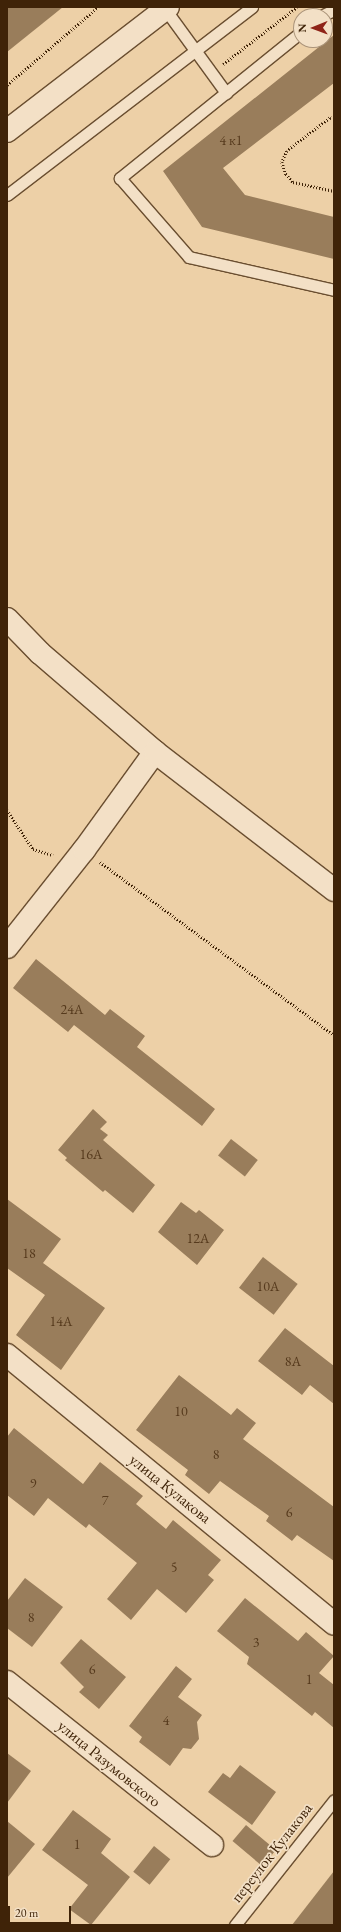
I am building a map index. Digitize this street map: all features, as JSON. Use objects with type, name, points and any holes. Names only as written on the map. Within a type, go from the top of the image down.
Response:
[{"type":"street","points":[[7,131],[167,8]]},
{"type":"street","points":[[7,619],[40,653],[155,752],[334,890]]},
{"type":"street","points":[[7,947],[84,850],[155,752]]},
{"type":"street","name":"улица Кулакова","points":[[7,1355],[334,1624]]},
{"type":"street","name":"улица Разумовского","points":[[7,1682],[212,1845]]},
{"type":"lane","points":[[7,195],[252,7]]},
{"type":"lane","points":[[167,8],[226,93]]},
{"type":"lane","points":[[293,39],[120,178],[189,257],[334,290]]},
{"type":"lane","name":"переулок Кулакова","points":[[236,1925],[334,1800]]},
{"type":"path","points":[[7,85],[98,7]]},
{"type":"path","points":[[212,73],[297,7]]},
{"type":"path","points":[[334,119],[330,118],[287,151],[282,162],[286,174],[293,182],[334,191]]},
{"type":"path","points":[[7,810],[32,849],[61,857],[84,850],[334,1035]]},
{"type":"building","points":[[7,7],[63,7],[7,52]]},
{"type":"building","points":[[334,35],[334,83],[223,168],[245,195],[334,217],[334,259],[202,227],[163,171],[318,48],[333,48]]},
{"type":"building","points":[[36,959],[105,1015],[110,1009],[145,1036],[137,1047],[215,1109],[202,1126],[74,1025],[68,1032],[13,988]]},
{"type":"building","points":[[93,1109],[107,1122],[100,1129],[108,1135],[103,1140],[155,1185],[133,1213],[105,1190],[103,1192],[65,1160],[67,1158],[58,1150]]},
{"type":"building","points":[[231,1139],[258,1160],[245,1176],[218,1156]]},
{"type":"building","points":[[7,1199],[61,1239],[43,1263],[105,1308],[61,1370],[16,1335],[45,1295],[7,1268]]},
{"type":"building","points":[[181,1202],[196,1213],[199,1210],[224,1230],[197,1265],[158,1232]]},
{"type":"building","points":[[263,1257],[298,1284],[274,1315],[239,1288]]},
{"type":"building","points":[[285,1328],[334,1366],[334,1404],[310,1385],[302,1395],[258,1361]]},
{"type":"building","points":[[179,1375],[231,1415],[237,1408],[256,1423],[243,1439],[334,1507],[334,1561],[297,1535],[292,1541],[266,1521],[269,1516],[220,1481],[209,1494],[185,1475],[188,1470],[136,1430]]},
{"type":"building","points":[[14,1428],[83,1484],[100,1462],[143,1496],[136,1504],[166,1529],[173,1520],[221,1560],[208,1575],[214,1580],[186,1613],[157,1589],[131,1620],[107,1599],[137,1563],[89,1524],[86,1528],[48,1498],[34,1516],[7,1495],[7,1437]]},
{"type":"building","points":[[25,1578],[63,1607],[32,1647],[7,1628],[7,1601]]},
{"type":"building","points":[[245,1598],[298,1641],[306,1632],[334,1656],[319,1673],[334,1685],[334,1728],[315,1712],[312,1716],[247,1664],[249,1657],[217,1631]]},
{"type":"building","points":[[81,1639],[126,1677],[99,1709],[79,1692],[84,1687],[60,1663]]},
{"type":"building","points":[[176,1666],[192,1679],[178,1697],[202,1715],[197,1722],[199,1739],[191,1749],[183,1748],[170,1766],[139,1742],[142,1737],[129,1726]]},
{"type":"building","points":[[7,1753],[31,1771],[7,1803]]},
{"type":"building","points":[[240,1765],[276,1792],[252,1825],[208,1792],[223,1773],[230,1778]]},
{"type":"building","points":[[73,1810],[111,1839],[101,1853],[130,1877],[91,1925],[69,1909],[88,1885],[42,1850]]},
{"type":"building","points":[[7,1821],[35,1844],[7,1878]]},
{"type":"building","points":[[246,1825],[276,1850],[262,1866],[233,1841]]},
{"type":"building","points":[[154,1846],[170,1859],[150,1885],[133,1872]]},
{"type":"building","points":[[334,1871],[334,1925],[292,1925]]}]
